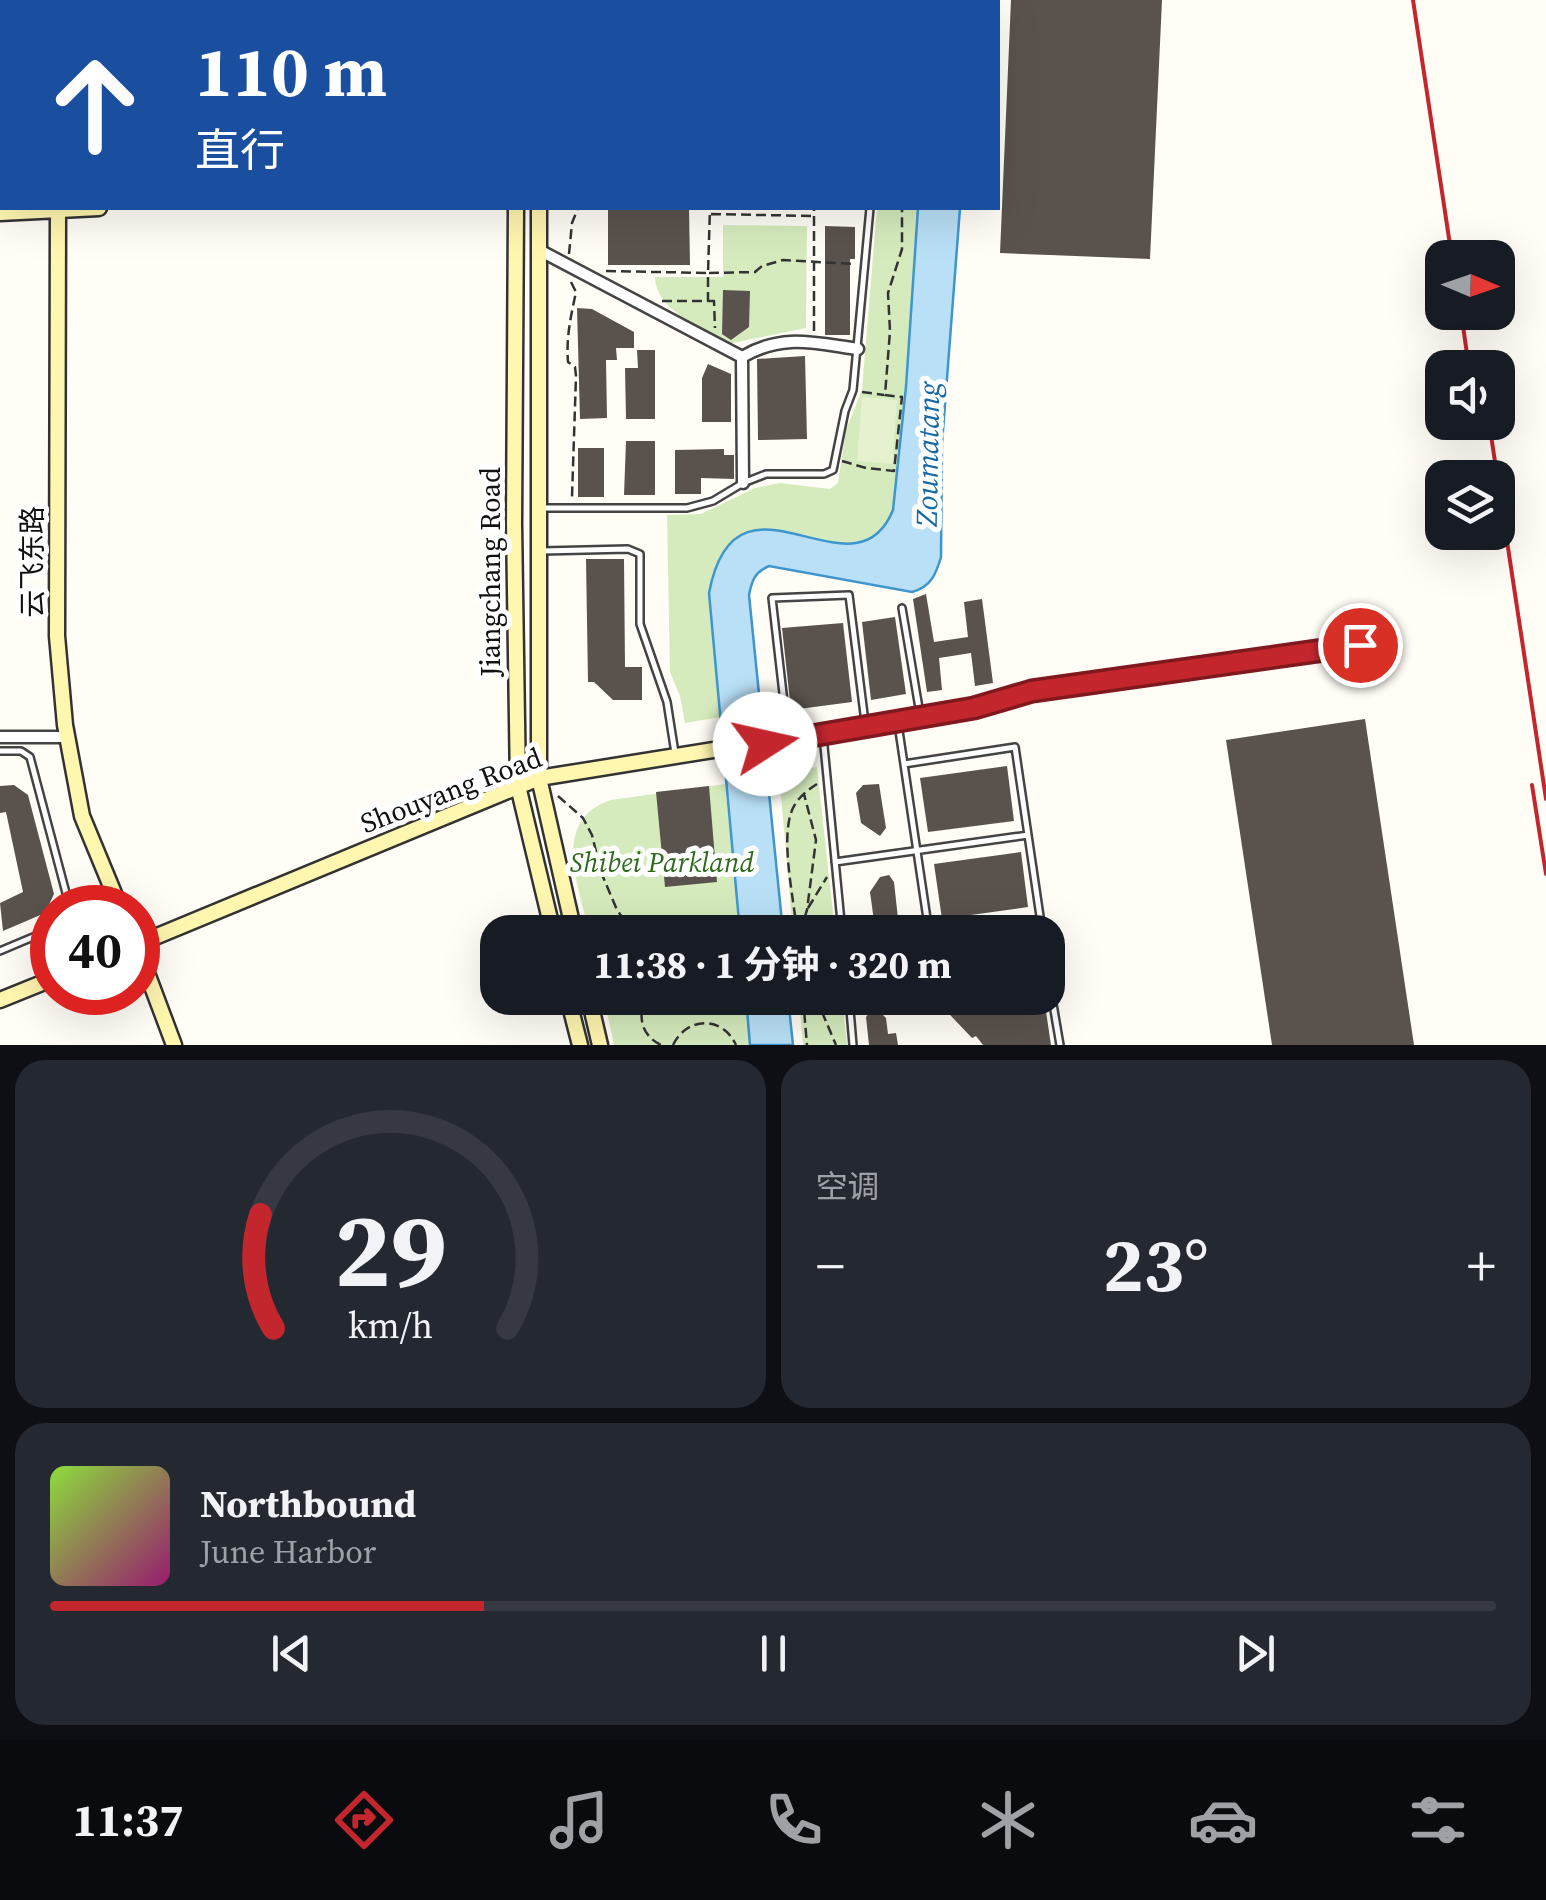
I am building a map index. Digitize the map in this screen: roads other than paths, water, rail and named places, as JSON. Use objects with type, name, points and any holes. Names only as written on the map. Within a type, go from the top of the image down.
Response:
[{"type":"street","points":[[0,213],[35,210]]},
{"type":"street","name":"云飞东路","points":[[58,210],[57,636],[67,736],[82,816],[110,885]]},
{"type":"street","name":"Jiangchang Road","points":[[518,210],[514,524],[518,786],[549,915]]},
{"type":"street","name":"Jiangchang Road","points":[[539,210],[539,778],[570,915]]},
{"type":"street","points":[[539,250],[742,356]]},
{"type":"street","points":[[742,356],[764,344],[858,349]]},
{"type":"street","points":[[742,356],[742,483]]},
{"type":"street","name":"Shouyang Road","points":[[160,938],[539,778],[974,708]]},
{"type":"street","points":[[0,737],[67,736]]},
{"type":"street","points":[[0,1000],[30,988]]},
{"type":"street","points":[[160,1007],[174,1045]]},
{"type":"street","points":[[572,1015],[580,1045]]},
{"type":"street","points":[[593,1015],[600,1045]]},
{"type":"lane","points":[[539,508],[687,508],[713,501],[766,474],[824,474],[833,470],[853,390],[870,210]]},
{"type":"lane","points":[[539,551],[628,549],[640,554],[640,624],[667,702],[676,756]]},
{"type":"lane","points":[[789,740],[772,598],[849,596],[866,726]]},
{"type":"lane","points":[[902,608],[920,717]]},
{"type":"lane","points":[[974,708],[1032,691],[1360,645]]},
{"type":"lane","points":[[898,721],[926,915]]},
{"type":"lane","points":[[823,734],[840,915]]},
{"type":"lane","points":[[904,764],[1015,747],[1040,915]]},
{"type":"lane","points":[[0,752],[21,751],[30,756],[64,885]]},
{"type":"lane","points":[[836,866],[1028,835]]},
{"type":"lane","points":[[0,950],[30,938]]},
{"type":"lane","points":[[850,1015],[853,1045]]},
{"type":"lane","points":[[1055,1015],[1060,1045]]},
{"type":"water","name":"Zoumatang","points":[[918,210],[960,210],[942,444],[941,557],[932,579],[912,592],[769,566],[760,571],[751,585],[781,915],[738,915],[709,593],[723,553],[744,534],[769,530],[852,544],[875,535],[893,510]]},
{"type":"water","points":[[747,1015],[790,1015],[793,1045],[750,1045]]},
{"type":"railway","points":[[1413,0],[1449,240]]},
{"type":"railway","points":[[1464,330],[1466,350]]},
{"type":"railway","points":[[1492,440],[1546,799]]},
{"type":"railway","points":[[1532,785],[1546,874]]},
{"type":"park label","name":"Shibei Parkland","points":[[662,862]]}]
